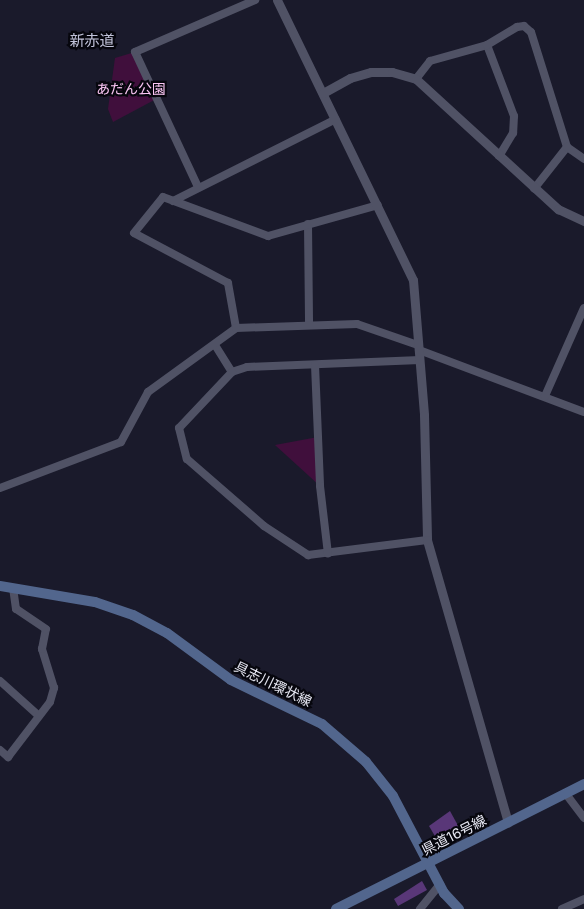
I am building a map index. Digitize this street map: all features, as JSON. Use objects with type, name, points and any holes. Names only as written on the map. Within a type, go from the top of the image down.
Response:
[{"type":"main road","name":"具志川環状線","points":[[0,586],[95,602],[133,615],[167,633],[231,680],[322,724],[370,767],[407,818],[440,884],[459,909]]},
{"type":"main road","name":"県道16号線","points":[[336,909],[584,784]]},
{"type":"street","points":[[198,187],[136,52],[255,0]]},
{"type":"street","points":[[277,0],[413,280],[420,360],[427,540],[508,823]]},
{"type":"street","points":[[416,79],[430,61],[487,45],[517,27],[524,26],[531,32],[567,147],[584,160]]},
{"type":"street","points":[[487,45],[514,116],[512,133],[499,156]]},
{"type":"street","points":[[323,93],[350,78],[371,72],[392,72],[416,79],[534,189],[558,209],[583,219]]},
{"type":"street","points":[[173,201],[336,119]]},
{"type":"street","points":[[534,189],[567,147]]},
{"type":"street","points":[[236,328],[228,283],[134,233],[163,197],[268,236],[288,233],[308,224],[378,206]]},
{"type":"street","points":[[308,224],[310,324]]},
{"type":"street","points":[[545,396],[584,308]]},
{"type":"street","points":[[0,488],[121,442],[148,392],[236,328],[310,324],[357,324],[584,412]]},
{"type":"street","points":[[215,345],[232,372]]},
{"type":"street","points":[[420,360],[247,367],[232,372],[179,428],[187,459],[264,526],[308,555],[328,554],[427,540]]},
{"type":"street","points":[[315,365],[320,486],[328,554]]},
{"type":"street","points":[[0,750],[8,757],[50,702],[54,688],[42,649],[46,629],[16,609],[13,588]]},
{"type":"street","points":[[0,681],[39,716]]},
{"type":"street","points":[[566,794],[584,818]]},
{"type":"street","points":[[420,909],[440,884]]},
{"type":"street","points":[[562,909],[584,899]]},
{"type":"green space","name":"あだん公園","points":[[135,52],[158,98],[113,122],[108,109],[115,58]]},
{"type":"green space","points":[[318,437],[320,486],[275,445]]},
{"type":"building","points":[[450,811],[461,831],[439,843],[429,826]]},
{"type":"building","points":[[422,881],[427,890],[398,906],[394,899]]},
{"type":"district","name":"新赤道","points":[[92,41]]}]
